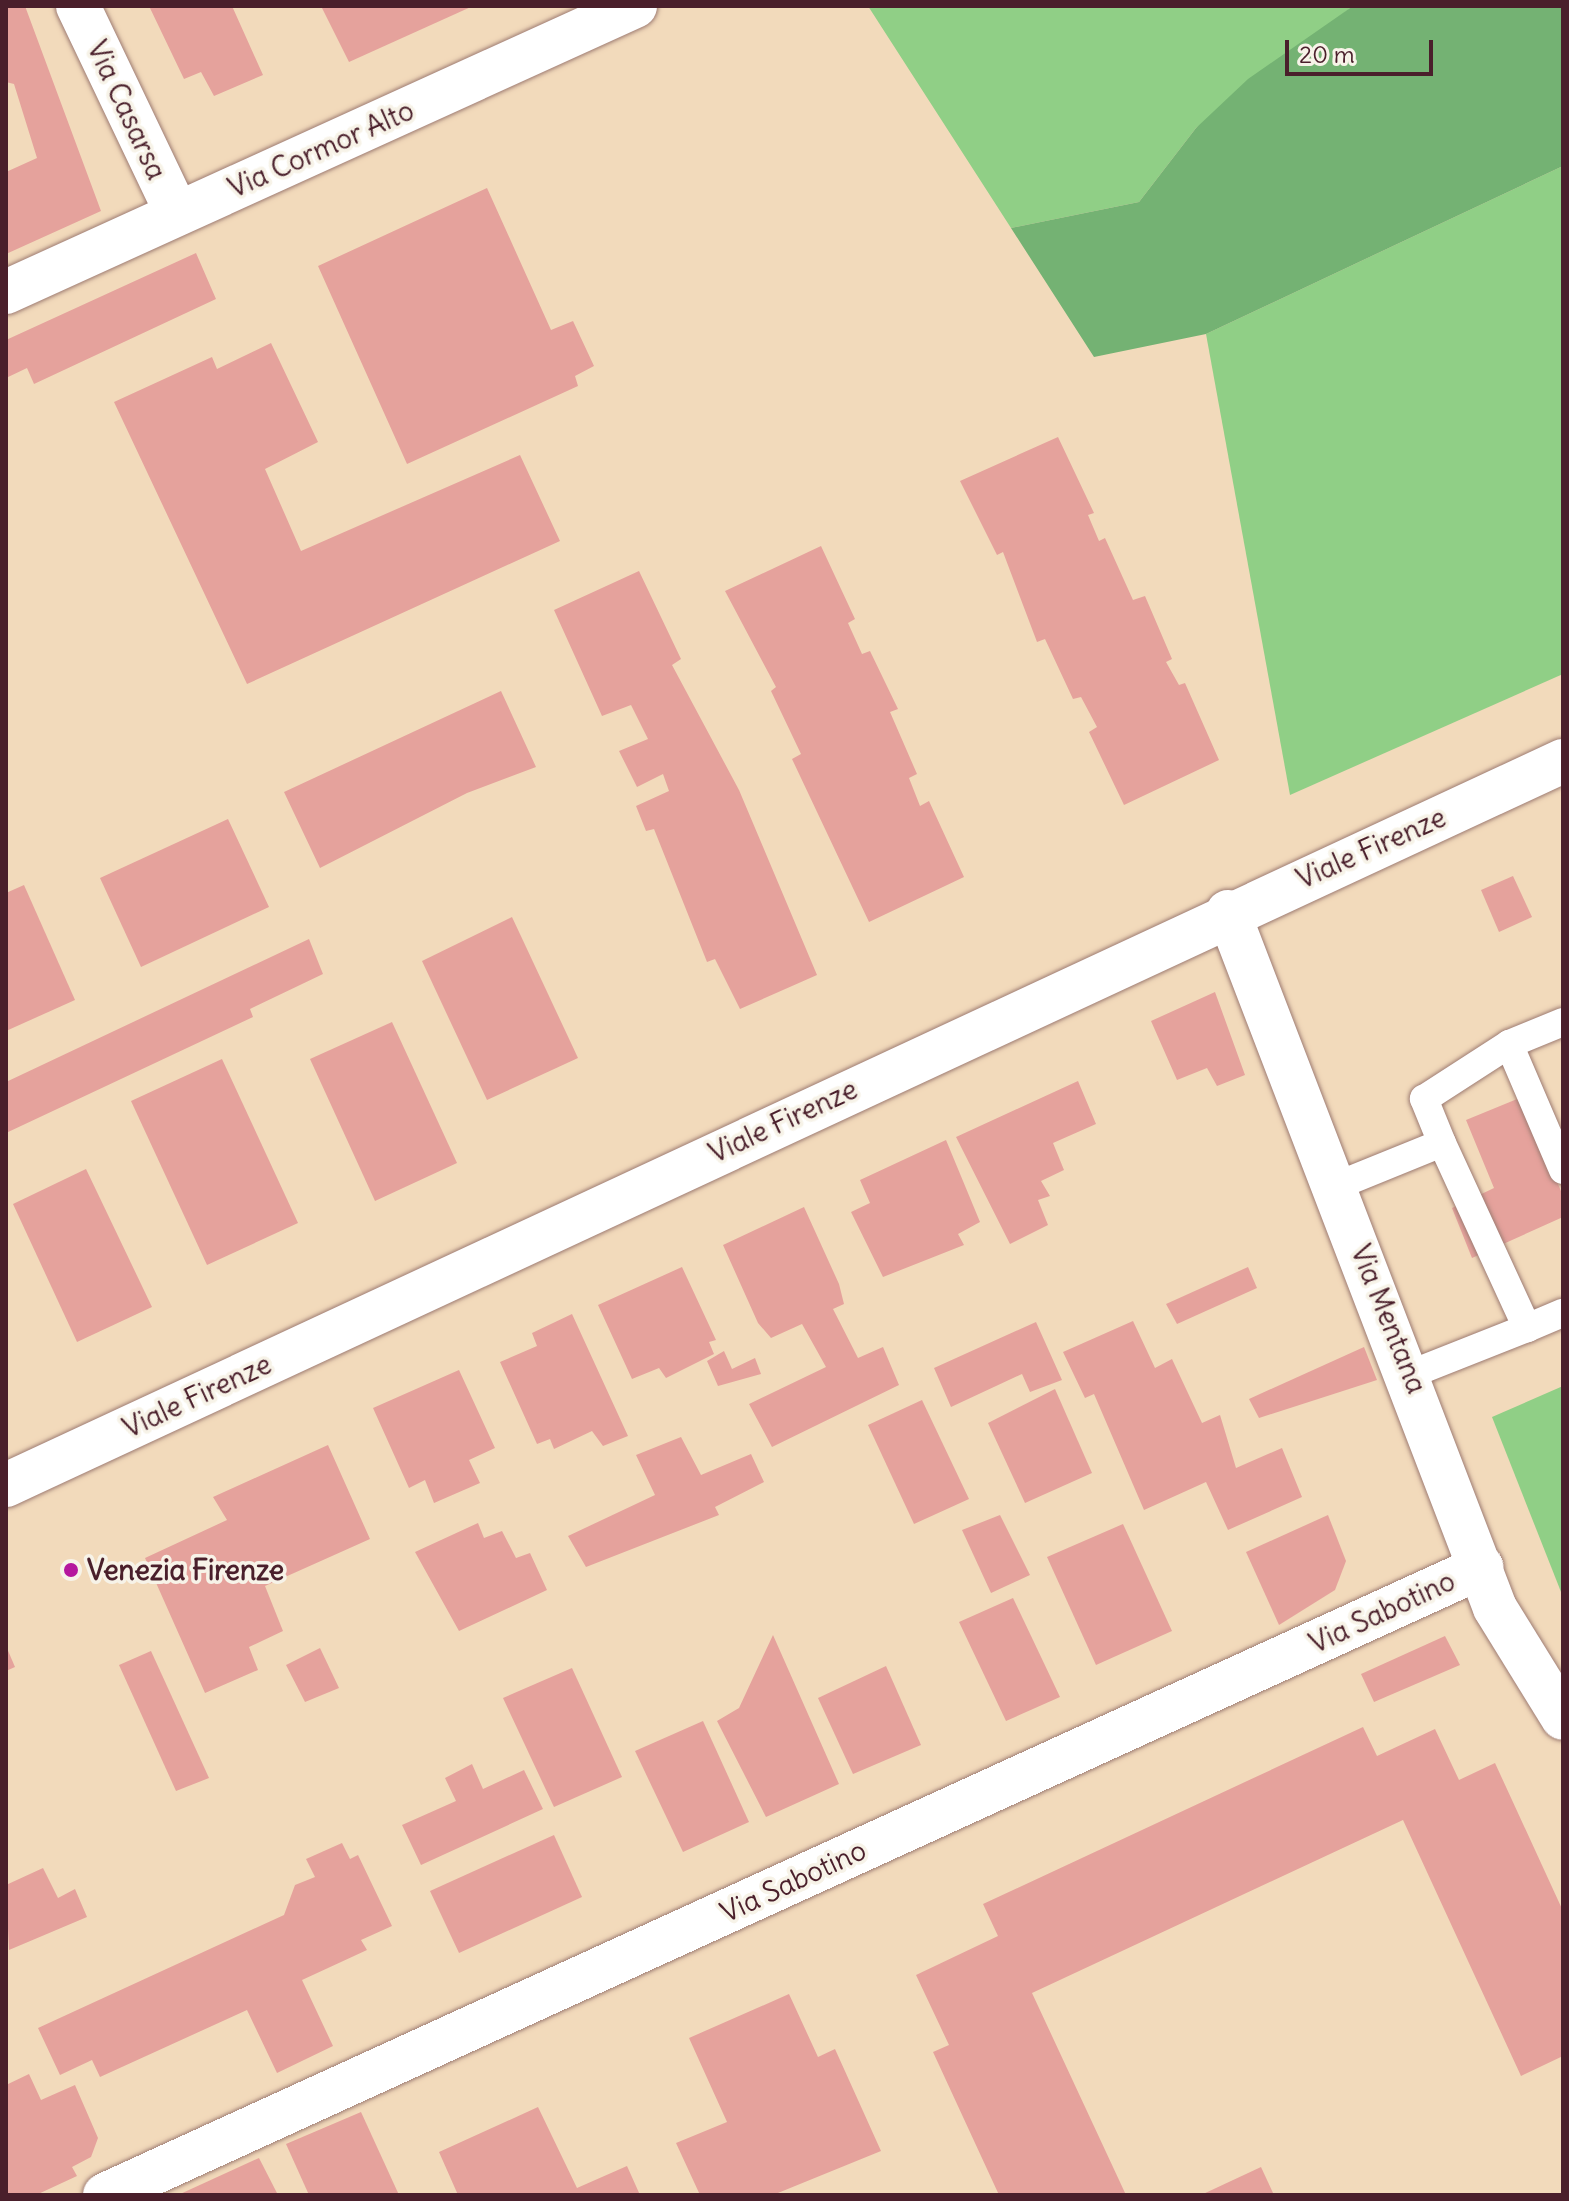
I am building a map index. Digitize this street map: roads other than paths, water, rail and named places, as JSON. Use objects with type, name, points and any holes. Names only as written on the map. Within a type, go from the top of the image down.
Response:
[{"type":"street","name":"Via Casarsa","points":[[78,6],[177,214]]},
{"type":"street","name":"Via Cormor Alto","points":[[6,292],[635,6]]},
{"type":"street","name":"Viale Firenze","points":[[6,1485],[1228,912],[1563,761]]},
{"type":"street","name":"Via Mentana","points":[[1228,912],[1411,1374],[1509,1636],[1563,1718]]},
{"type":"street","name":"Via Sabotino","points":[[105,2195],[1481,1567]]},
{"type":"lane","points":[[1527,1328],[1424,1099],[1509,1044],[1563,1022]]},
{"type":"lane","points":[[1509,1044],[1563,1170]]},
{"type":"lane","points":[[1336,1186],[1442,1143]]},
{"type":"lane","points":[[1411,1374],[1563,1313]]},
{"type":"place","name":"Venezia Firenze","points":[[71,1570]]}]
